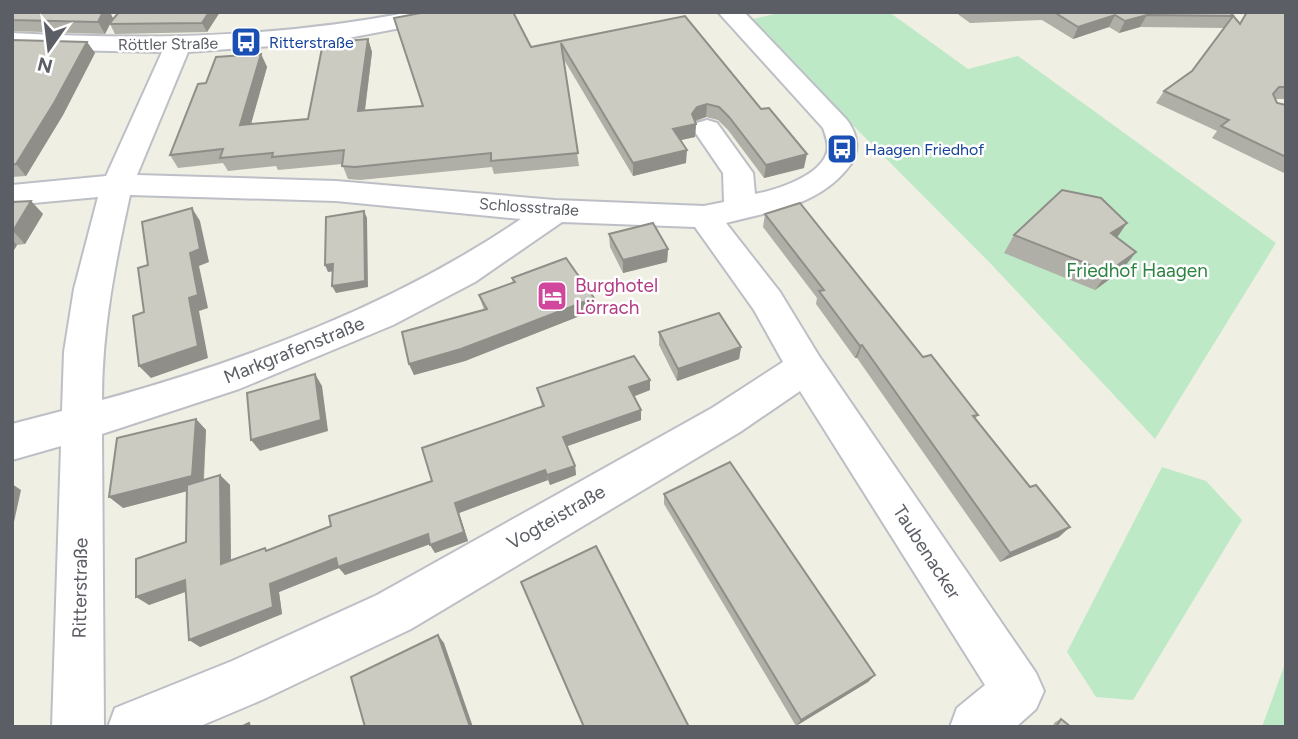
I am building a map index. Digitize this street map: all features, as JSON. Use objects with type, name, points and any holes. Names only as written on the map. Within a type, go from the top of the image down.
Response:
[{"type":"street","name":"Röttler Straße","points":[[12,41],[178,46],[330,34],[448,12]]},
{"type":"street","name":"Schlossstraße","points":[[12,195],[117,185],[336,191],[555,211],[704,217],[780,199],[803,190],[825,176],[841,157],[842,142],[837,126],[730,12]]},
{"type":"street","name":"Ritterstraße","points":[[78,727],[83,352],[92,289],[117,185],[178,46]]},
{"type":"street","points":[[707,129],[738,173],[740,209]]},
{"type":"street","name":"Markgrafenstraße","points":[[12,442],[81,424],[246,372],[346,332],[432,290],[510,243],[555,211]]},
{"type":"street","points":[[704,217],[767,302],[805,367]]},
{"type":"street","name":"Vogteistraße","points":[[134,727],[257,676],[394,612],[726,420],[805,367]]},
{"type":"street","name":"Taubenacker","points":[[805,367],[1018,691],[976,727]]},
{"type":"green space","name":"Friedhof Haagen","points":[[784,12],[889,12],[968,69],[1018,56],[1276,243],[1155,439],[992,265],[748,20]]},
{"type":"green space","points":[[1162,467],[1206,481],[1242,520],[1133,700],[1096,697],[1067,652]]},
{"type":"green space","points":[[1286,661],[1286,727],[1262,727]]},
{"type":"building","points":[[12,12],[103,12],[98,22],[12,20]]},
{"type":"building","points":[[119,12],[209,12],[202,23],[109,24]]},
{"type":"building","points":[[426,12],[513,12],[531,47],[685,16],[761,109],[769,108],[807,154],[766,165],[729,117],[719,107],[707,104],[697,107],[692,114],[696,124],[673,129],[687,150],[633,163],[561,43],[578,153],[491,161],[491,153],[355,167],[342,166],[344,150],[272,157],[273,153],[220,158],[223,149],[170,155],[198,84],[206,83],[216,57],[261,54],[240,125],[308,119],[323,43],[368,39],[358,111],[423,106],[394,18]]},
{"type":"building","points":[[1054,12],[1230,12],[1240,24],[1247,12],[1286,12],[1286,87],[1279,87],[1273,94],[1277,103],[1286,105],[1286,157],[1221,126],[1229,120],[1164,91],[1192,71],[1233,16],[1147,15],[1125,21],[1115,15],[1078,27]]},
{"type":"building","points":[[12,40],[87,42],[54,103],[16,164],[12,165]]},
{"type":"building","points":[[1062,190],[1101,198],[1127,223],[1111,233],[1136,252],[1108,272],[1014,235]]},
{"type":"building","points":[[31,201],[13,231],[12,231],[12,202]]},
{"type":"building","points":[[800,203],[923,357],[931,355],[978,415],[973,416],[1030,487],[1036,485],[1070,527],[1010,553],[862,345],[860,346],[819,291],[824,290],[765,214]]},
{"type":"building","points":[[192,208],[200,249],[190,253],[198,295],[189,298],[198,346],[139,366],[133,316],[144,312],[138,268],[148,265],[142,222]]},
{"type":"building","points":[[364,211],[365,281],[332,286],[333,264],[325,265],[326,217]]},
{"type":"building","points":[[653,223],[668,249],[623,260],[609,234]]},
{"type":"building","points":[[566,258],[594,298],[461,349],[409,364],[402,332],[487,309],[479,295],[515,282],[512,278]]},
{"type":"building","points":[[719,313],[741,347],[678,369],[659,332]]},
{"type":"building","points":[[634,356],[650,380],[629,387],[641,410],[563,437],[575,466],[547,475],[545,470],[455,503],[464,532],[430,545],[428,534],[338,567],[336,558],[270,584],[273,607],[189,640],[185,580],[136,597],[136,559],[186,542],[187,485],[220,475],[221,564],[265,548],[266,551],[331,526],[329,516],[432,481],[422,448],[544,406],[537,388]]},
{"type":"building","points":[[315,374],[321,420],[251,440],[247,393]]},
{"type":"building","points":[[196,419],[192,476],[109,497],[117,438]]},
{"type":"building","points":[[730,462],[875,675],[801,720],[664,494]]},
{"type":"building","points":[[596,546],[689,727],[584,727],[521,582]]},
{"type":"building","points":[[438,635],[470,727],[365,727],[351,677]]},
{"type":"building","points":[[1061,719],[1071,727],[1056,727]]},
{"type":"place","name":"Ritterstraße","points":[[246,42]]},
{"type":"place","name":"Haagen Friedhof","points":[[842,149]]},
{"type":"place","name":"Burghotel Lörrach","points":[[552,296]]}]
